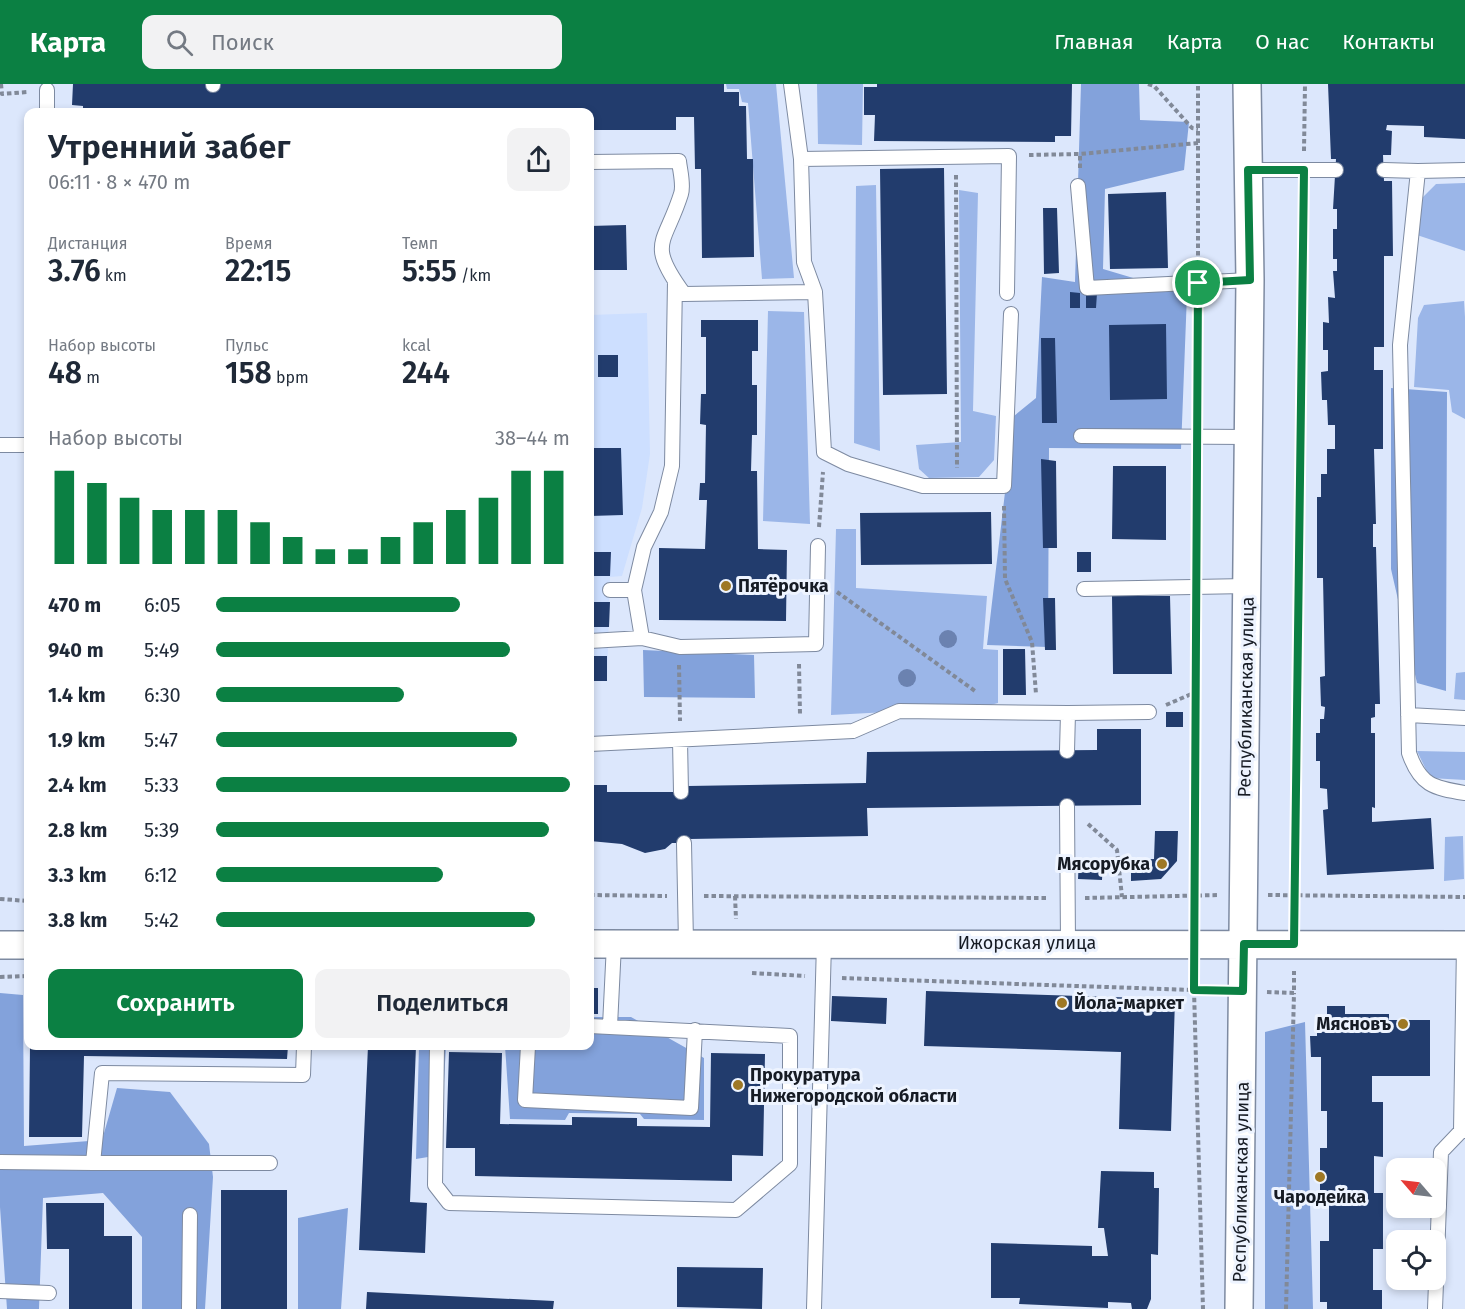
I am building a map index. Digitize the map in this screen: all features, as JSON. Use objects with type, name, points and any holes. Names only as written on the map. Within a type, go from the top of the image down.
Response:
[{"type":"street","name":"Республиканская улица","points":[[1239,1309],[1249,437],[1250,280],[1247,84]]},
{"type":"street","name":"Ижорская улица","points":[[602,944],[1465,945]]},
{"type":"street","points":[[0,945],[24,945]]},
{"type":"lane","points":[[791,84],[801,159],[804,262],[814,292],[824,452],[848,464],[923,486],[1004,486],[1011,314]]},
{"type":"lane","points":[[47,90],[47,108]]},
{"type":"lane","points":[[801,159],[1009,156],[1007,293]]},
{"type":"lane","points":[[594,162],[680,161],[682,192],[660,241],[667,270],[684,294],[814,292]]},
{"type":"lane","points":[[1248,170],[1336,170]]},
{"type":"lane","points":[[1384,170],[1465,170]]},
{"type":"lane","points":[[1418,171],[1400,345],[1408,753],[1416,773],[1438,789],[1465,793]]},
{"type":"lane","points":[[1078,186],[1087,288],[1250,280]]},
{"type":"lane","points":[[642,638],[634,590],[644,547],[661,512],[672,466],[675,281]]},
{"type":"lane","points":[[1081,436],[1249,437]]},
{"type":"lane","points":[[0,445],[24,445]]},
{"type":"lane","points":[[594,641],[642,638],[680,647],[816,644],[818,546]]},
{"type":"lane","points":[[1084,589],[1247,586]]},
{"type":"lane","points":[[610,590],[634,590]]},
{"type":"lane","points":[[594,744],[853,731],[899,711],[1149,712]]},
{"type":"lane","points":[[1067,751],[1068,713]]},
{"type":"lane","points":[[1408,715],[1465,718]]},
{"type":"lane","points":[[680,740],[681,792]]},
{"type":"lane","points":[[1067,806],[1068,944]]},
{"type":"lane","points":[[684,843],[686,944]]},
{"type":"lane","points":[[814,1309],[824,943]]},
{"type":"lane","points":[[602,944],[610,1026]]},
{"type":"lane","points":[[1435,1309],[1441,1152],[1463,1131],[1465,945]]},
{"type":"lane","points":[[437,1050],[435,1185],[449,1203],[736,1210],[790,1164],[790,1036],[594,1026]]},
{"type":"lane","points":[[528,1050],[525,1100],[691,1108],[695,1030]]},
{"type":"lane","points":[[93,1163],[102,1073],[303,1075],[304,1050]]},
{"type":"lane","points":[[0,1162],[270,1163]]},
{"type":"lane","points":[[189,1309],[190,1215]]},
{"type":"lane","points":[[0,1291],[49,1293]]},
{"type":"path","points":[[1,84],[2,94],[47,90]]},
{"type":"path","points":[[1148,84],[1154,86],[1192,128],[1198,129]]},
{"type":"path","points":[[1198,84],[1194,990],[1203,1309]]},
{"type":"path","points":[[1286,1309],[1294,993],[1305,84]]},
{"type":"path","points":[[1009,156],[1080,154],[1198,143]]},
{"type":"path","points":[[956,156],[957,486]]},
{"type":"path","points":[[818,546],[824,452]]},
{"type":"path","points":[[1004,486],[1005,579],[1032,642],[1037,712]]},
{"type":"path","points":[[817,578],[1005,712]]},
{"type":"path","points":[[800,680],[800,735]]},
{"type":"path","points":[[679,685],[680,740]]},
{"type":"path","points":[[1149,712],[1196,692]]},
{"type":"path","points":[[1067,806],[1118,850],[1122,897]]},
{"type":"path","points":[[594,895],[1067,898],[1194,895],[1465,897]]},
{"type":"path","points":[[0,898],[24,901]]},
{"type":"path","points":[[0,977],[24,976]]},
{"type":"path","points":[[824,977],[1294,993]]},
{"type":"shaded area","points":[[726,84],[776,84],[794,278],[762,279],[748,103],[742,102],[739,89],[727,89]]},
{"type":"shaded area","points":[[817,84],[863,84],[862,145],[818,144]]},
{"type":"shaded area","points":[[1081,84],[1139,84],[1140,120],[1189,122],[1184,170],[1105,189],[1103,269],[1187,294],[1181,449],[1049,448],[1048,647],[987,645],[1014,416],[1036,398],[1042,277],[1075,282]]},
{"type":"shaded area","points":[[1465,183],[1465,251],[1417,235],[1421,199],[1436,184]]},
{"type":"shaded area","points":[[876,185],[880,451],[854,443],[856,186]]},
{"type":"shaded area","points":[[959,190],[978,193],[973,411],[996,416],[994,460],[979,477],[929,478],[919,469],[916,445],[961,442]]},
{"type":"shaded area","points":[[1464,301],[1465,419],[1452,412],[1449,390],[1414,387],[1418,318],[1424,305]]},
{"type":"shaded area","points":[[768,311],[804,312],[810,524],[763,521]]},
{"type":"shaded area","points":[[647,313],[650,454],[642,508],[622,576],[610,577],[607,681],[594,681],[594,315]]},
{"type":"shaded area","points":[[1391,388],[1447,392],[1446,691],[1417,683],[1391,569]]},
{"type":"shaded area","points":[[836,529],[856,529],[856,588],[987,596],[983,649],[998,650],[998,703],[983,707],[831,715]]},
{"type":"shaded area","points":[[643,650],[754,655],[755,698],[644,697]]},
{"type":"shaded area","points":[[1465,672],[1465,700],[1454,699],[1456,673]]},
{"type":"shaded area","points":[[1417,751],[1465,752],[1465,780],[1430,778]]},
{"type":"shaded area","points":[[1463,836],[1464,879],[1444,881],[1445,837]]},
{"type":"shaded area","points":[[0,993],[23,995],[24,1146],[102,1140],[117,1088],[170,1092],[209,1144],[213,1177],[205,1309],[142,1309],[142,1237],[103,1193],[43,1198],[39,1309],[7,1309],[0,1207]]},
{"type":"shaded area","points":[[594,1017],[631,1017],[704,1058],[704,1120],[644,1119],[640,1114],[569,1113],[565,1120],[510,1119],[505,1050],[594,1050]]},
{"type":"shaded area","points":[[1305,1022],[1313,1309],[1265,1309],[1265,1032]]},
{"type":"shaded area","points":[[419,1050],[446,1050],[440,1155],[416,1159]]},
{"type":"shaded area","points":[[348,1208],[341,1309],[298,1309],[298,1218]]},
{"type":"building","points":[[73,84],[724,84],[724,92],[739,92],[739,106],[746,106],[747,159],[753,159],[754,257],[702,258],[701,169],[695,169],[694,117],[676,117],[676,130],[594,130],[594,108],[83,108],[83,106],[72,105]]},
{"type":"building","points":[[877,84],[1072,84],[1071,136],[1055,136],[1055,142],[874,141],[875,115],[864,115],[864,87],[877,87]]},
{"type":"building","points":[[1328,84],[1465,84],[1465,139],[1424,137],[1424,126],[1387,125],[1386,130],[1392,131],[1391,155],[1383,155],[1384,181],[1392,181],[1393,256],[1384,256],[1384,347],[1374,347],[1374,370],[1383,370],[1383,449],[1374,449],[1376,524],[1373,524],[1373,547],[1376,547],[1380,704],[1375,704],[1375,717],[1371,718],[1371,733],[1375,733],[1375,808],[1372,807],[1372,822],[1431,818],[1434,869],[1327,875],[1323,810],[1328,809],[1327,789],[1320,788],[1320,761],[1316,761],[1316,733],[1320,733],[1320,719],[1324,719],[1325,707],[1321,706],[1320,677],[1325,676],[1323,578],[1317,578],[1317,497],[1321,497],[1321,474],[1327,474],[1327,449],[1335,449],[1335,425],[1328,425],[1327,400],[1322,400],[1321,372],[1328,371],[1328,350],[1323,350],[1323,322],[1329,323],[1328,297],[1335,298],[1333,271],[1337,271],[1337,259],[1333,259],[1333,229],[1337,229],[1337,209],[1333,209],[1336,159],[1331,159]]},
{"type":"building","points":[[944,168],[947,394],[883,395],[880,169]]},
{"type":"building","points":[[1166,192],[1168,268],[1110,269],[1108,194]]},
{"type":"building","points":[[1043,208],[1057,208],[1059,273],[1044,274]]},
{"type":"building","points":[[626,225],[627,270],[594,270],[594,226]]},
{"type":"building","points":[[1070,292],[1080,293],[1080,308],[1070,308]]},
{"type":"building","points":[[1086,292],[1097,293],[1096,308],[1086,308]]},
{"type":"building","points":[[701,320],[758,320],[758,351],[752,351],[752,385],[757,385],[757,435],[752,435],[751,471],[757,471],[758,549],[787,550],[786,621],[659,620],[659,548],[705,549],[707,500],[699,500],[700,483],[705,483],[706,425],[700,424],[701,394],[706,394],[706,337],[701,337]]},
{"type":"building","points":[[1166,324],[1167,399],[1110,400],[1109,325]]},
{"type":"building","points":[[1041,338],[1055,338],[1057,423],[1042,423]]},
{"type":"building","points":[[598,355],[618,355],[618,377],[598,377]]},
{"type":"building","points":[[594,448],[621,448],[623,515],[594,516]]},
{"type":"building","points":[[1041,459],[1056,461],[1057,548],[1043,548]]},
{"type":"building","points":[[1113,466],[1166,466],[1166,540],[1112,539]]},
{"type":"building","points":[[991,512],[992,564],[861,565],[860,513]]},
{"type":"building","points":[[594,552],[611,552],[610,576],[594,576]]},
{"type":"building","points":[[1077,552],[1091,552],[1091,572],[1077,572]]},
{"type":"building","points":[[1112,596],[1170,596],[1172,674],[1113,674]]},
{"type":"building","points":[[1043,598],[1055,598],[1056,650],[1045,650]]},
{"type":"building","points":[[594,602],[610,602],[609,627],[594,627]]},
{"type":"building","points":[[1003,649],[1025,649],[1026,695],[1003,695]]},
{"type":"building","points":[[594,656],[607,656],[607,681],[594,681]]},
{"type":"building","points":[[1166,712],[1183,712],[1183,727],[1166,727]]},
{"type":"building","points":[[1097,729],[1141,729],[1141,805],[867,808],[868,836],[689,839],[689,843],[672,843],[665,849],[645,853],[622,844],[594,841],[594,785],[607,785],[607,792],[689,792],[688,786],[866,783],[867,752],[1097,750]]},
{"type":"building","points":[[1155,831],[1178,831],[1177,861],[1161,879],[1131,881],[1131,860],[1154,859]]},
{"type":"building","points":[[1079,859],[1103,859],[1102,880],[1078,879]]},
{"type":"building","points":[[594,988],[598,988],[598,1014],[594,1014]]},
{"type":"building","points":[[926,991],[1175,999],[1171,1131],[1119,1129],[1121,1052],[924,1046]]},
{"type":"building","points":[[832,996],[887,998],[886,1024],[831,1021]]},
{"type":"building","points":[[1327,1006],[1345,1006],[1345,1014],[1389,1014],[1389,1020],[1430,1020],[1430,1076],[1372,1076],[1372,1102],[1383,1102],[1383,1157],[1374,1156],[1374,1193],[1383,1193],[1383,1249],[1373,1249],[1373,1290],[1382,1290],[1382,1309],[1327,1309],[1327,1302],[1320,1302],[1320,1241],[1329,1241],[1329,1205],[1320,1205],[1320,1148],[1327,1148],[1327,1111],[1321,1111],[1321,1057],[1311,1057],[1310,1036],[1317,1036],[1317,1015],[1327,1015]]},
{"type":"building","points":[[30,1050],[288,1050],[287,1059],[84,1056],[82,1137],[29,1137]]},
{"type":"building","points":[[368,1050],[416,1050],[410,1202],[427,1203],[425,1253],[359,1250]]},
{"type":"building","name":"Прокуратура Нижегородской области","points":[[449,1052],[502,1053],[500,1124],[572,1125],[572,1117],[637,1118],[637,1126],[710,1127],[711,1053],[765,1054],[763,1156],[732,1155],[732,1181],[475,1176],[475,1148],[446,1148]]},
{"type":"building","points":[[1101,1171],[1154,1172],[1154,1188],[1159,1188],[1158,1255],[1151,1254],[1151,1299],[1147,1309],[1132,1309],[1131,1303],[1108,1302],[1108,1308],[1019,1304],[1020,1298],[991,1298],[991,1243],[1092,1246],[1092,1256],[1108,1256],[1104,1228],[1098,1228]]},
{"type":"building","points":[[221,1190],[287,1190],[287,1309],[221,1309]]},
{"type":"building","points":[[46,1203],[104,1203],[104,1236],[132,1236],[132,1309],[69,1309],[69,1249],[47,1249]]},
{"type":"building","points":[[677,1267],[763,1268],[762,1309],[677,1307]]},
{"type":"building","points":[[367,1292],[554,1301],[553,1309],[366,1309]]},
{"type":"place","name":"Пятёрочка","points":[[726,586]]},
{"type":"place","name":"Мясорубка","points":[[1162,864]]},
{"type":"place","name":"Йола-маркет","points":[[1062,1003]]},
{"type":"place","name":"Мясновъ","points":[[1403,1024]]},
{"type":"place","name":"Прокуратура Нижегородской области","points":[[738,1085]]},
{"type":"place","name":"Чародейка","points":[[1320,1177]]},
{"type":"route","points":[[1248,170],[1304,170],[1294,944],[1244,944],[1243,991],[1194,990],[1198,283],[1250,280],[1248,170]]}]
